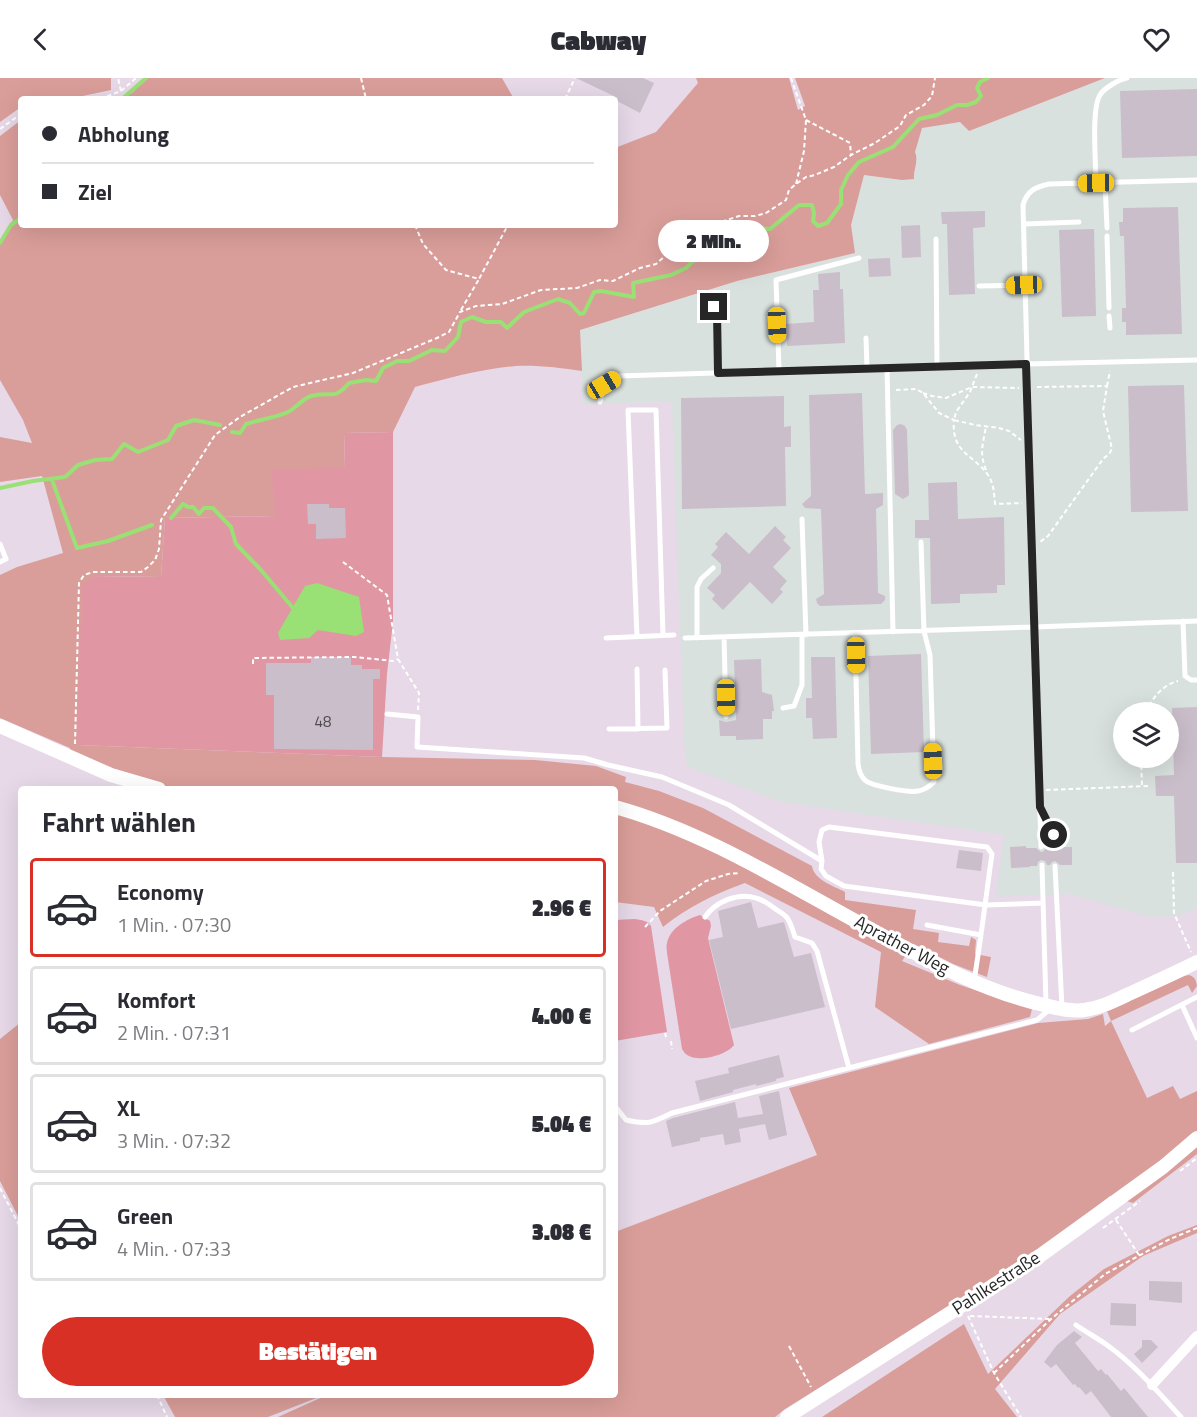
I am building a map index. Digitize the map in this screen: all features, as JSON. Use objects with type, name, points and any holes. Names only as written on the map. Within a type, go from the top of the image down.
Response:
[{"type":"street","points":[[0,726],[111,775],[149,786]]},
{"type":"street","name":"Aprather Weg","points":[[618,808],[681,829],[764,871],[939,966],[1010,996],[1053,1007],[1082,1011],[1102,1006],[1197,963]]},
{"type":"street","name":"Pahlkestraße","points":[[787,1417],[1041,1255],[1163,1167],[1197,1138]]},
{"type":"street","points":[[1152,1385],[1197,1336]]},
{"type":"lane","points":[[1096,183],[1095,110],[1100,94],[1120,79],[1127,78]]},
{"type":"lane","points":[[1041,847],[1024,285],[1023,205],[1025,196],[1035,188],[1049,184],[1197,180]]},
{"type":"lane","points":[[1105,183],[1107,228]]},
{"type":"lane","points":[[1024,224],[1079,222]]},
{"type":"lane","points":[[1107,236],[1109,308]]},
{"type":"lane","points":[[936,239],[937,366]]},
{"type":"lane","points":[[779,371],[776,280],[859,258]]},
{"type":"lane","points":[[979,286],[1024,285]]},
{"type":"lane","points":[[714,307],[717,312],[718,373]]},
{"type":"lane","points":[[1109,316],[1110,328]]},
{"type":"lane","points":[[866,338],[867,368]]},
{"type":"lane","points":[[600,402],[604,385],[618,376],[1197,360]]},
{"type":"lane","points":[[887,368],[893,632]]},
{"type":"lane","points":[[637,637],[628,410],[656,410],[663,635]]},
{"type":"lane","points":[[783,708],[794,706],[802,685],[804,635],[802,519]]},
{"type":"lane","points":[[855,633],[860,773],[864,780],[872,784],[916,792],[928,788],[934,782],[930,655],[924,631],[921,542]]},
{"type":"lane","points":[[0,544],[6,559],[0,562]]},
{"type":"lane","points":[[697,638],[697,587],[701,579],[713,568]]},
{"type":"lane","points":[[1183,621],[1185,676],[1191,681],[1197,680]]},
{"type":"lane","points":[[686,639],[1197,621]]},
{"type":"lane","points":[[606,638],[674,635]]},
{"type":"lane","points":[[724,637],[726,717]]},
{"type":"lane","points":[[637,669],[638,729]]},
{"type":"lane","points":[[609,729],[667,728],[665,670]]},
{"type":"lane","points":[[387,714],[418,717],[417,747],[584,758],[662,777],[729,806],[822,861]]},
{"type":"lane","points":[[1040,807],[1054,835]]},
{"type":"lane","points":[[974,982],[986,905],[992,854],[987,848],[829,827],[822,830],[819,842],[821,869],[826,876],[844,886],[986,905],[1043,903]]},
{"type":"lane","points":[[1042,865],[1043,903],[1053,1007]]},
{"type":"lane","points":[[1053,1007],[1055,866]]},
{"type":"lane","points":[[1042,880],[1055,878]]},
{"type":"lane","points":[[705,917],[720,902],[749,896],[770,904],[786,916],[795,937],[812,943],[823,970],[849,1068]]},
{"type":"lane","points":[[927,925],[981,934]]},
{"type":"lane","points":[[1132,1030],[1197,998]]},
{"type":"lane","points":[[1182,1005],[1197,1038]]},
{"type":"lane","points":[[618,1110],[626,1120],[642,1124],[653,1122],[672,1113],[1037,1020],[1053,1007]]},
{"type":"lane","points":[[1076,1325],[1109,1346],[1152,1385],[1181,1417]]},
{"type":"path","points":[[118,78],[121,91]]},
{"type":"path","points":[[108,96],[121,91],[136,78]]},
{"type":"path","points":[[361,78],[365,96]]},
{"type":"path","points":[[566,96],[575,78]]},
{"type":"path","points":[[791,78],[806,120],[804,151],[796,184]]},
{"type":"path","points":[[460,312],[476,306],[502,304],[541,290],[577,288],[600,280],[613,281],[640,268],[656,264],[674,248],[706,235],[721,222],[739,216],[766,213],[786,200],[789,190],[806,177],[834,168],[851,155],[875,143],[900,126],[906,116],[924,105],[932,96],[935,78]]},
{"type":"path","points":[[0,129],[18,116]]},
{"type":"path","points":[[806,120],[850,143],[851,155]]},
{"type":"path","points":[[416,228],[423,244],[446,270],[479,279]]},
{"type":"path","points":[[74,759],[79,583],[84,575],[93,572],[141,572],[155,560],[159,549],[161,520],[215,435],[240,417],[293,387],[352,373],[449,332],[506,228]]},
{"type":"path","points":[[1032,547],[1048,536],[1112,449],[1103,411],[1112,361]]},
{"type":"path","points":[[977,365],[972,387],[956,412],[953,432],[966,455],[987,473]]},
{"type":"path","points":[[887,390],[916,389],[932,396],[946,398],[972,387],[1107,386]]},
{"type":"path","points":[[923,393],[939,413],[954,420],[1009,431],[1029,445]]},
{"type":"path","points":[[986,426],[981,452],[992,483],[995,504],[1031,502]]},
{"type":"path","points":[[343,562],[387,595],[398,659],[419,693],[418,717]]},
{"type":"path","points":[[253,664],[253,658],[398,659]]},
{"type":"path","points":[[1150,702],[1160,690],[1171,683],[1187,678]]},
{"type":"path","points":[[1141,768],[1142,786]]},
{"type":"path","points":[[1039,790],[1148,786]]},
{"type":"path","points":[[1173,872],[1174,913],[1197,963]]},
{"type":"path","points":[[645,927],[660,911],[706,881],[740,873]]},
{"type":"path","points":[[670,1041],[672,1048]]},
{"type":"path","points":[[0,1188],[18,1223]]},
{"type":"path","points":[[1115,1219],[1139,1255]]},
{"type":"path","points":[[994,1373],[1051,1319],[1105,1274],[1170,1239],[1197,1228]]},
{"type":"path","points":[[1021,1417],[994,1373],[968,1316],[1051,1319]]},
{"type":"path","points":[[789,1346],[817,1397]]},
{"type":"path","points":[[158,1398],[167,1417]]},
{"type":"shaded area","points":[[0,78],[111,78],[111,90],[83,96],[18,96],[18,109],[0,122]]},
{"type":"shaded area","points":[[148,78],[502,78],[512,96],[124,96],[132,93]]},
{"type":"shaded area","points":[[696,78],[789,78],[798,110],[805,106],[795,78],[1105,78],[969,131],[960,122],[922,128],[915,152],[914,179],[902,180],[864,175],[851,225],[855,253],[737,281],[580,330],[582,371],[541,366],[503,367],[415,387],[393,432],[345,433],[344,468],[275,516],[165,518],[161,577],[94,576],[78,745],[382,757],[535,760],[596,766],[626,777],[625,782],[659,791],[703,808],[812,866],[820,879],[845,892],[845,900],[916,910],[913,929],[939,933],[938,942],[969,946],[971,937],[976,940],[975,954],[991,957],[987,977],[953,964],[914,944],[902,961],[960,985],[1032,1009],[1030,1017],[929,1044],[875,1007],[881,952],[745,883],[702,902],[663,927],[654,907],[618,902],[618,786],[126,786],[71,764],[70,748],[0,718],[0,575],[17,567],[63,553],[42,476],[0,482],[0,437],[32,443],[23,420],[0,380],[0,241],[13,220],[0,195],[0,136],[18,122],[18,228],[618,228],[618,147],[656,132],[698,83]]},
{"type":"shaded area","points":[[1105,78],[1197,78],[1197,908],[1179,916],[1149,917],[1069,894],[996,897],[1004,835],[781,802],[687,767],[684,742],[672,402],[582,404],[580,330],[737,281],[855,253],[851,225],[864,174],[902,180],[914,174],[917,157],[915,152],[922,128],[960,122],[969,131]]},
{"type":"shaded area","points":[[393,432],[393,622],[382,757],[77,745],[82,585],[94,576],[161,577],[165,518],[275,516],[271,469],[344,468],[345,433]]},
{"type":"shaded area","points":[[317,583],[359,597],[364,632],[356,636],[318,630],[309,638],[280,640],[278,633],[305,586]]},
{"type":"shaded area","points":[[700,915],[710,921],[708,938],[734,1045],[720,1054],[706,1058],[694,1058],[682,1049],[667,947],[669,938],[675,929]]},
{"type":"shaded area","points":[[618,920],[646,921],[651,926],[667,1032],[618,1040]]},
{"type":"shaded area","points":[[1189,975],[1196,980],[1197,986],[1192,993],[1188,985],[1111,1021],[1107,1011],[1184,976]]},
{"type":"shaded area","points":[[1103,1014],[1105,1026],[1111,1021],[1147,1098],[1173,1086],[1180,1099],[1197,1091],[1197,1154],[1133,1203],[1110,1196],[1046,1246],[775,1417],[278,1417],[320,1398],[618,1398],[618,1231],[817,1155],[789,1088],[1038,1023],[1088,1019]]},
{"type":"shaded area","points":[[18,1024],[18,1216],[0,1181],[0,1039]]},
{"type":"shaded area","points":[[1197,1225],[1197,1233],[1143,1256],[1060,1314],[995,1389],[1017,1417],[822,1417],[964,1324],[988,1374],[1070,1296],[1104,1269],[1168,1236]]},
{"type":"shaded area","points":[[165,1398],[316,1398],[268,1417],[175,1417]]},
{"type":"building","points":[[576,78],[643,78],[654,83],[640,113],[618,102],[618,96]]},
{"type":"building","points":[[1197,89],[1197,156],[1122,158],[1120,91]]},
{"type":"building","points":[[1178,207],[1182,334],[1126,335],[1126,322],[1122,322],[1122,308],[1126,308],[1124,236],[1120,236],[1119,222],[1123,222],[1123,208]]},
{"type":"building","points":[[985,211],[985,227],[973,228],[975,294],[949,295],[947,224],[942,224],[941,212]]},
{"type":"building","points":[[920,225],[921,257],[902,258],[901,226]]},
{"type":"building","points":[[1094,229],[1096,316],[1062,317],[1059,230]]},
{"type":"building","points":[[890,258],[891,276],[869,277],[868,259]]},
{"type":"building","points":[[840,272],[845,343],[787,346],[786,324],[814,322],[813,290],[819,290],[818,274]]},
{"type":"building","points":[[1184,385],[1188,511],[1131,512],[1128,386]]},
{"type":"building","points":[[862,393],[865,494],[883,493],[883,505],[876,509],[878,593],[885,596],[885,600],[881,604],[820,606],[816,599],[824,594],[821,509],[805,508],[802,504],[811,496],[809,395]]},
{"type":"building","points":[[784,396],[784,427],[791,426],[791,447],[785,447],[786,506],[682,509],[681,398]]},
{"type":"building","points":[[901,424],[907,430],[909,494],[903,499],[895,494],[893,430]]},
{"type":"building","points":[[957,482],[958,519],[1004,517],[1005,585],[997,585],[997,593],[960,594],[960,603],[931,604],[930,538],[915,538],[915,520],[929,520],[928,483]]},
{"type":"building","points":[[307,504],[329,504],[329,508],[345,508],[346,538],[316,539],[316,524],[308,524]]},
{"type":"building","points":[[775,526],[786,537],[783,540],[791,548],[773,567],[787,581],[780,589],[783,592],[772,604],[750,582],[723,610],[712,599],[715,595],[707,588],[721,573],[721,564],[711,555],[718,547],[715,544],[726,532],[749,554]]},
{"type":"building","points":[[921,654],[924,752],[871,754],[868,656]]},
{"type":"building","points":[[311,657],[351,657],[351,665],[362,665],[362,669],[380,669],[380,679],[373,679],[373,750],[274,749],[274,695],[266,695],[266,663],[311,663]]},
{"type":"building","points":[[811,657],[835,657],[837,738],[813,739],[812,718],[806,718],[806,698],[812,698]]},
{"type":"building","points":[[761,659],[762,692],[772,695],[774,711],[772,711],[772,719],[763,719],[763,739],[736,740],[736,736],[720,736],[719,720],[726,722],[736,720],[734,660]]},
{"type":"building","points":[[1197,707],[1197,863],[1176,863],[1174,796],[1156,796],[1155,776],[1174,775],[1174,768],[1179,768],[1179,708]]},
{"type":"building","points":[[1026,846],[1026,848],[1036,848],[1041,852],[1046,847],[1072,847],[1072,865],[1060,865],[1055,861],[1047,865],[1041,860],[1037,866],[1011,868],[1010,847]]},
{"type":"building","points":[[959,850],[983,853],[981,871],[956,868]]},
{"type":"building","points":[[751,902],[758,928],[784,922],[794,957],[811,953],[825,1007],[731,1029],[709,940],[723,937],[718,911]]},
{"type":"building","points":[[779,1055],[784,1077],[700,1101],[695,1081],[729,1073],[728,1068]]},
{"type":"building","points":[[779,1091],[787,1135],[769,1140],[765,1124],[739,1129],[741,1142],[725,1145],[723,1134],[700,1138],[700,1141],[672,1147],[666,1121],[735,1102],[738,1118],[763,1114],[759,1096]]},
{"type":"building","points":[[1149,1281],[1182,1282],[1182,1303],[1149,1300]]},
{"type":"building","points":[[1111,1303],[1136,1304],[1136,1326],[1110,1325]]},
{"type":"building","points":[[1074,1331],[1082,1337],[1075,1343],[1098,1371],[1101,1369],[1107,1374],[1121,1391],[1124,1388],[1148,1417],[1111,1417],[1091,1391],[1086,1395],[1079,1387],[1073,1385],[1056,1364],[1051,1368],[1044,1362],[1057,1345]]},
{"type":"building","points":[[1142,1340],[1151,1340],[1158,1347],[1142,1363],[1134,1354],[1142,1347]]},
{"type":"waterway","points":[[125,96],[146,78]]},
{"type":"waterway","points":[[232,432],[240,433],[246,424],[288,412],[311,396],[335,394],[349,383],[376,381],[383,368],[397,361],[409,361],[432,350],[445,351],[458,337],[461,322],[472,317],[486,322],[501,322],[507,328],[524,312],[558,299],[570,303],[580,314],[584,313],[594,292],[601,291],[634,297],[633,283],[671,275],[686,268],[699,255],[721,249],[727,237],[740,227],[770,229],[799,205],[812,205],[813,221],[818,226],[827,223],[841,204],[841,190],[848,175],[859,162],[893,147],[919,119],[937,115],[957,105],[976,102],[981,96],[977,88],[980,82],[988,78]]},
{"type":"waterway","points":[[0,243],[11,225],[18,220]]},
{"type":"waterway","points":[[0,488],[65,477],[78,465],[95,460],[112,459],[124,444],[138,452],[168,440],[176,426],[194,420],[220,425]]},
{"type":"waterway","points":[[52,480],[77,548],[108,541],[152,525]]},
{"type":"waterway","points":[[171,518],[183,504],[193,507],[199,514],[204,508],[213,508],[231,527],[236,544],[293,608]]},
{"type":"route","points":[[714,307],[717,312],[718,373],[1026,364],[1040,807],[1054,835]]}]
